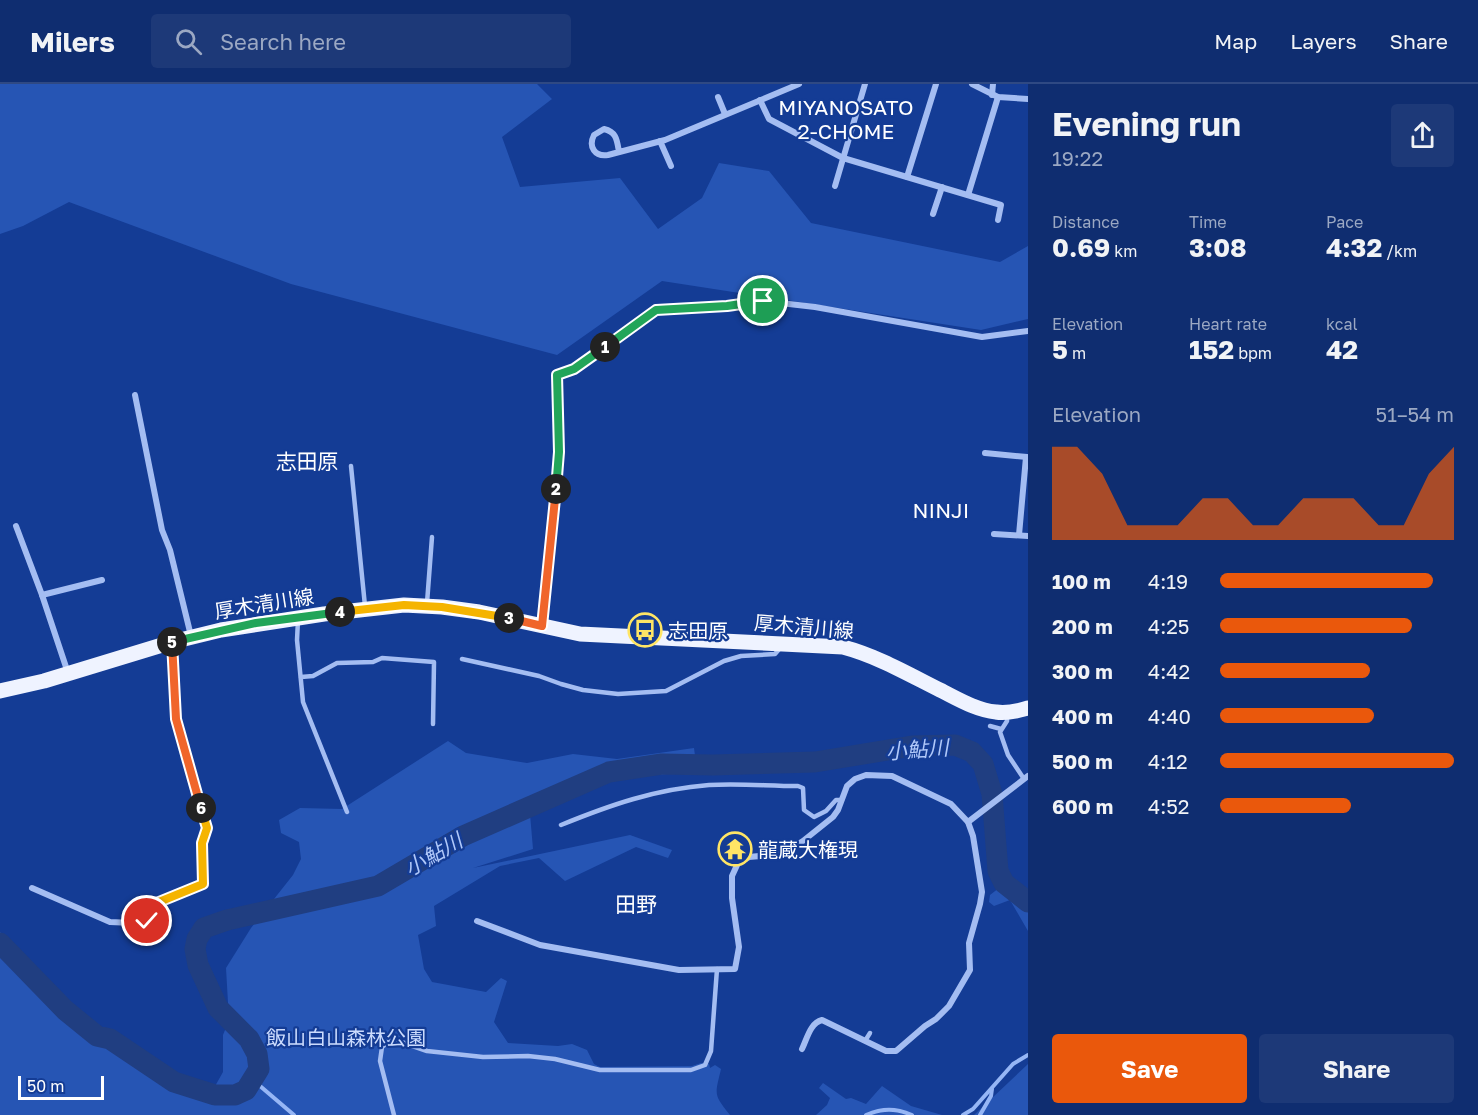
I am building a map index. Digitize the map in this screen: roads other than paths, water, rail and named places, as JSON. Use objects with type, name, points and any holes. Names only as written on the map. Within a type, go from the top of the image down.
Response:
[{"type":"main road","name":"厚木清川線","points":[[4,692],[172,642],[221,630],[404,605],[479,612],[580,634],[843,647],[860,652],[975,708],[997,712],[1017,712],[1028,708]]},
{"type":"street","points":[[619,152],[617,139],[613,133],[601,130],[594,135],[591,144],[597,153],[605,156],[660,141],[759,100],[783,87],[799,84]]},
{"type":"street","points":[[835,186],[865,84]]},
{"type":"street","points":[[907,177],[936,84]]},
{"type":"street","points":[[972,84],[995,96],[1028,99]]},
{"type":"street","points":[[968,195],[995,96],[993,84]]},
{"type":"street","points":[[718,97],[725,114]]},
{"type":"street","points":[[759,100],[769,119],[843,158],[1001,205],[998,220]]},
{"type":"street","points":[[660,141],[671,166]]},
{"type":"street","points":[[933,214],[942,187]]},
{"type":"street","points":[[542,626],[559,452],[557,375],[574,369],[656,310],[727,306],[763,301],[815,307],[981,337],[1028,331]]},
{"type":"street","points":[[135,395],[162,530],[170,550],[191,637]]},
{"type":"street","points":[[984,453],[1027,457],[1019,535]]},
{"type":"street","points":[[16,526],[68,674]]},
{"type":"street","points":[[994,534],[1028,536]]},
{"type":"street","points":[[42,595],[102,580]]},
{"type":"street","points":[[32,888],[110,922],[133,923],[147,921],[154,904],[203,884],[202,843],[207,828],[176,719],[172,642]]},
{"type":"street","points":[[477,921],[540,945],[680,970],[735,969],[740,947],[732,898],[732,876],[738,864],[749,857],[782,854],[803,841],[833,817],[847,786],[855,778],[866,775],[892,776],[951,804],[968,822],[973,836],[982,892],[969,943],[970,970],[949,1006],[896,1051],[886,1051],[838,1024],[822,1020],[812,1026],[802,1049]]},
{"type":"street","points":[[968,822],[1026,781]]},
{"type":"lane","points":[[351,466],[365,609]]},
{"type":"lane","points":[[427,606],[432,537]]},
{"type":"lane","points":[[298,618],[297,640],[303,702],[347,812]]},
{"type":"lane","points":[[462,659],[539,676],[584,690],[618,694],[666,691],[741,656],[775,654],[782,644]]},
{"type":"lane","points":[[301,677],[313,676],[337,663],[373,662],[382,658],[434,662],[433,724]]},
{"type":"lane","points":[[1007,712],[1007,721],[1000,732],[1008,755],[1026,781]]},
{"type":"lane","points":[[990,726],[1001,729]]},
{"type":"lane","points":[[561,825],[623,801],[709,785],[798,786],[803,788],[804,810],[814,817],[826,811],[836,800],[842,800]]},
{"type":"lane","points":[[394,1115],[380,1061],[382,1047],[391,1040],[401,1041],[427,1051],[483,1057],[528,1056],[555,1059],[600,1070],[691,1070],[705,1065],[711,1051],[717,969]]},
{"type":"lane","points":[[936,1019],[942,1025]]},
{"type":"lane","points":[[866,1041],[870,1033]]},
{"type":"waterway","name":"小鮎川","points":[[0,943],[65,1010],[97,1036],[110,1039],[174,1082],[215,1095],[235,1095],[246,1090],[259,1069],[257,1054],[249,1039],[218,1008],[198,965],[195,949],[197,939],[204,928],[227,920],[378,886],[463,836],[609,772],[662,764],[815,762],[912,746],[955,745],[972,752],[983,764],[992,794],[998,871],[1004,883],[1028,902]]},
{"type":"waterway","points":[[963,1115],[973,1109],[1013,1064],[1028,1055]]},
{"type":"waterway","points":[[253,1080],[294,1115]]},
{"type":"waterway","points":[[980,1115],[991,1096],[992,1089]]},
{"type":"waterway","points":[[866,1115],[889,1110],[912,1115]]},
{"type":"place","name":"志田原","points":[[645,630]]},
{"type":"place","name":"龍蔵大権現","points":[[735,849]]},
{"type":"district","name":"MIYANOSATO 2-CHOME","points":[[846,119]]},
{"type":"district","name":"志田原","points":[[307,461]]},
{"type":"district","name":"NINJI","points":[[941,510]]},
{"type":"district","name":"田野","points":[[636,904]]},
{"type":"park label","name":"飯山白山森林公園","points":[[346,1037]]}]
